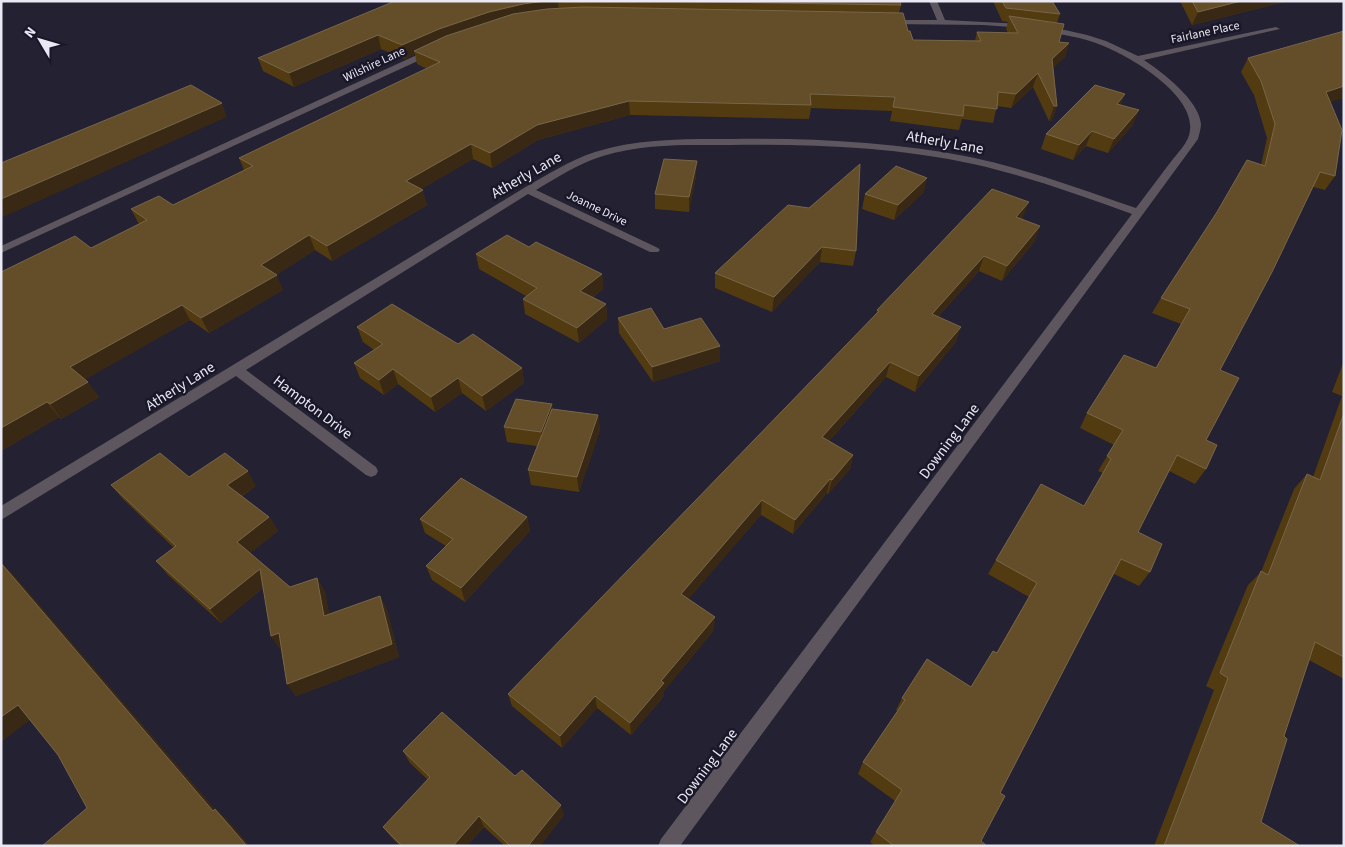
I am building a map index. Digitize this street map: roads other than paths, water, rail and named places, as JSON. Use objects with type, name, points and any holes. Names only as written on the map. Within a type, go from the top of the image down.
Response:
[{"type":"street","points":[[934,1],[942,23]]},
{"type":"street","points":[[883,22],[1008,25],[1050,29],[1109,44],[1138,59]]},
{"type":"street","name":"Fairlane Place","points":[[1138,59],[1276,29]]},
{"type":"street","name":"Wilshire Lane","points":[[1,250],[445,46]]},
{"type":"street","name":"Downing Lane","points":[[676,843],[1193,139],[1196,122],[1188,105],[1176,90],[1148,65],[1138,59]]},
{"type":"street","name":"Atherly Lane","points":[[1,514],[528,190],[578,161],[600,153],[670,143],[785,141],[885,147],[948,156],[1008,169],[1139,213]]},
{"type":"street","name":"Joanne Drive","points":[[528,190],[654,250]]},
{"type":"street","name":"Hampton Drive","points":[[236,369],[371,471]]}]
